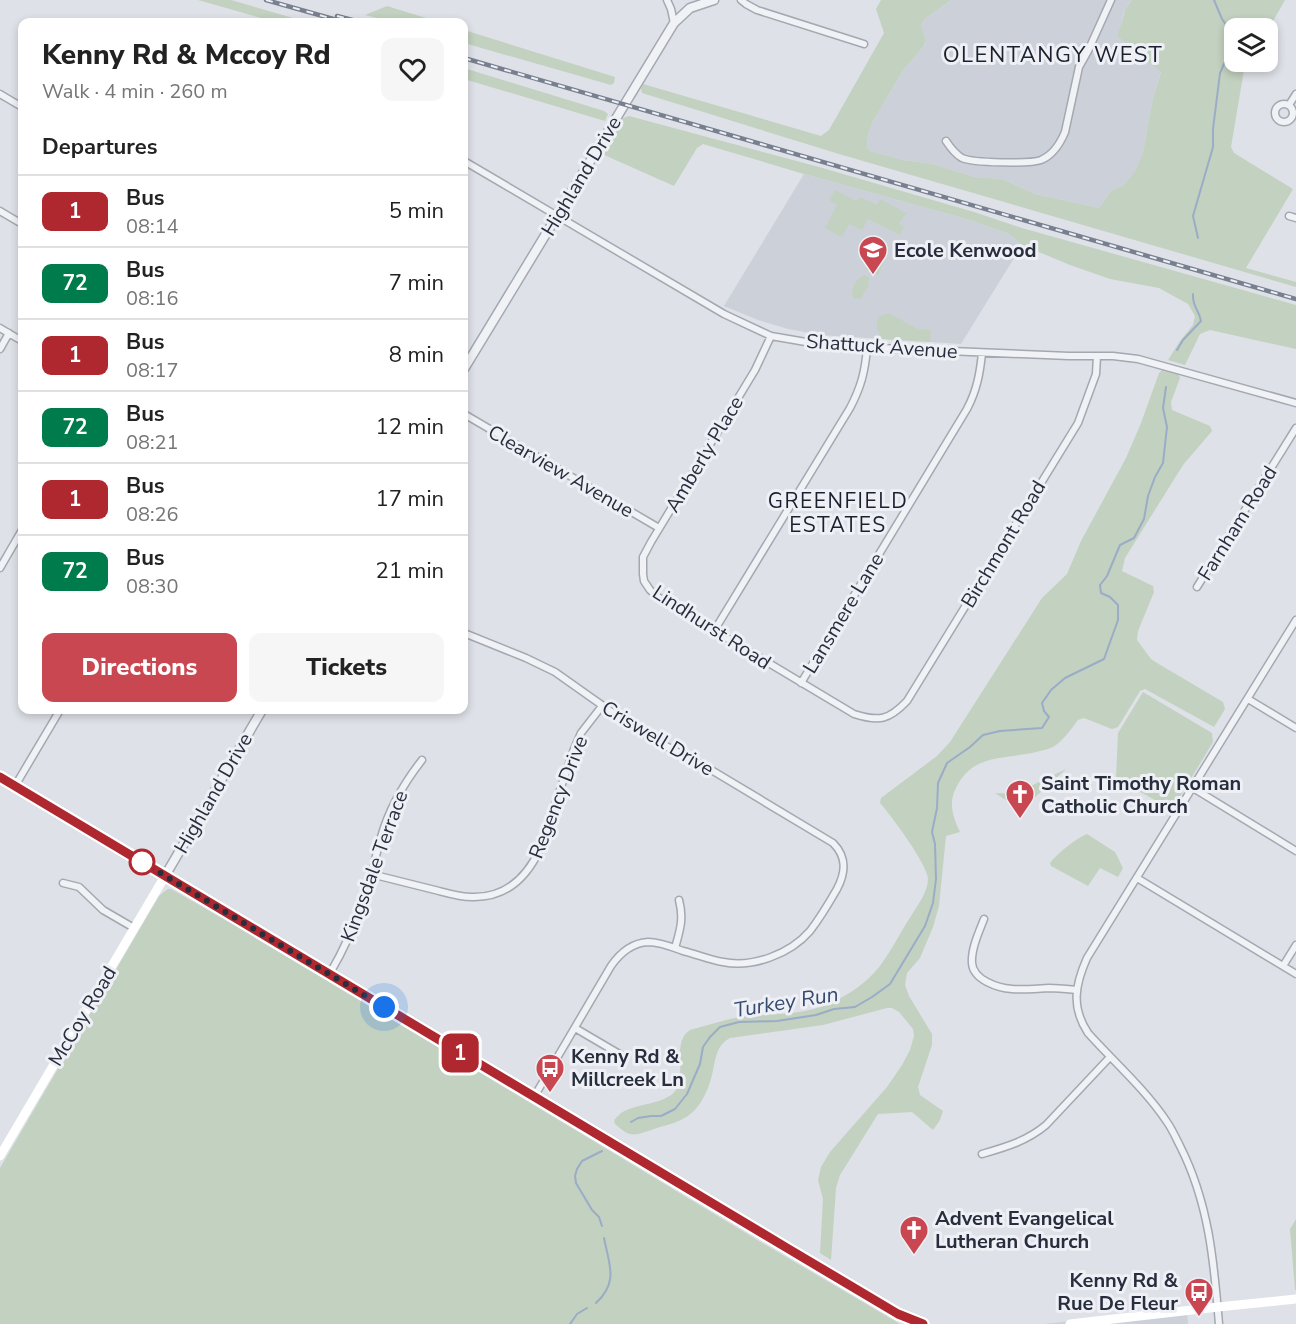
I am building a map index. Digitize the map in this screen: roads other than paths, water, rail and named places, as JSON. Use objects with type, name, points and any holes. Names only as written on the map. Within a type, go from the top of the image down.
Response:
[{"type":"main road","points":[[0,777],[898,1314],[911,1324]]},
{"type":"main road","name":"McCoy Road","points":[[0,1156],[165,876]]},
{"type":"main road","points":[[1070,1324],[1296,1299]]},
{"type":"main road","points":[[898,1314],[923,1324]]},
{"type":"street","points":[[667,0],[674,23]]},
{"type":"street","name":"Highland Drive","points":[[468,362],[674,23],[690,8],[712,0]]},
{"type":"street","points":[[741,0],[757,10],[864,44]]},
{"type":"street","points":[[946,141],[959,156],[978,161],[1038,161],[1051,154],[1065,132],[1079,67],[1111,0]]},
{"type":"street","points":[[0,94],[18,105]]},
{"type":"street","points":[[1289,105],[1296,94]]},
{"type":"street","name":"Shattuck Avenue","points":[[468,163],[724,314],[771,336],[829,346],[1069,357],[1113,356],[1138,359],[1296,403]]},
{"type":"street","points":[[0,211],[18,222]]},
{"type":"street","points":[[0,328],[18,339]]},
{"type":"street","points":[[0,349],[9,333]]},
{"type":"street","name":"Amberly Place","points":[[643,574],[643,557],[755,370],[771,336]]},
{"type":"street","points":[[714,631],[854,401],[863,378],[867,348]]},
{"type":"street","name":"Lansmere Lane","points":[[801,683],[967,409],[977,388],[982,352]]},
{"type":"street","name":"Birchmont Road","points":[[884,718],[897,712],[907,701],[1077,423],[1096,374],[1097,356]]},
{"type":"street","name":"Clearview Avenue","points":[[468,416],[659,528]]},
{"type":"street","name":"Farnham Road","points":[[1197,587],[1296,428]]},
{"type":"street","points":[[0,568],[18,537]]},
{"type":"street","name":"Lindhurst Road","points":[[643,574],[644,581],[658,597],[801,683],[854,714],[869,719],[884,718]]},
{"type":"street","points":[[1219,1324],[1208,1224],[1190,1165],[1168,1123],[1146,1094],[1088,1033],[1081,1022],[1077,1007],[1078,980],[1087,958],[1296,620]]},
{"type":"street","name":"Criswell Drive","points":[[468,635],[545,668],[639,730],[708,768],[833,843],[839,849],[843,856],[844,870],[840,884],[809,932],[790,947],[771,957],[756,961],[724,963],[675,948]]},
{"type":"street","points":[[1248,699],[1296,728]]},
{"type":"street","name":"Regency Drive","points":[[371,874],[471,897],[505,890],[520,879],[533,864],[574,749],[581,733],[602,706]]},
{"type":"street","points":[[15,786],[58,714]]},
{"type":"street","name":"Highland Drive","points":[[165,876],[260,714]]},
{"type":"street","name":"Kingsdale Terrace","points":[[329,975],[339,958],[362,904],[381,835],[390,812],[407,780],[422,760]]},
{"type":"street","points":[[1193,788],[1296,851]]},
{"type":"street","points":[[1137,878],[1296,974]]},
{"type":"street","points":[[63,883],[79,887],[103,910],[134,928]]},
{"type":"street","points":[[534,1097],[611,966],[624,951],[631,946],[648,942],[675,948],[681,928],[682,914],[679,900]]},
{"type":"street","points":[[984,919],[973,952],[972,963],[980,978],[1010,989],[1077,990]]},
{"type":"street","points":[[1283,966],[1296,945]]},
{"type":"street","points":[[575,1028],[621,1055]]},
{"type":"street","points":[[982,1154],[1011,1146],[1036,1133],[1110,1057]]},
{"type":"waterway","name":"Turkey Run","points":[[1198,238],[1193,216],[1213,147],[1220,73],[1228,55],[1230,43],[1229,29],[1214,0]]},
{"type":"waterway","name":"Turkey Run","points":[[1177,350],[1201,321],[1193,294]]},
{"type":"waterway","name":"Turkey Run","points":[[631,1122],[638,1118],[661,1116],[675,1109],[687,1094],[700,1064],[703,1047],[720,1027],[739,1022],[777,1021],[855,1007],[890,984],[925,926],[933,903],[936,879],[935,844],[932,832],[937,808],[938,783],[947,763],[983,735],[1000,731],[1042,728],[1049,717],[1042,703],[1051,690],[1065,678],[1104,659],[1118,620],[1118,605],[1110,597],[1101,593],[1100,585],[1107,576],[1120,545],[1134,538],[1144,519],[1148,496],[1163,463],[1167,427],[1163,408],[1166,387]]},
{"type":"waterway","name":"Turkey Run","points":[[602,1151],[582,1161],[575,1176],[576,1183],[592,1210],[599,1217],[602,1226]]},
{"type":"waterway","name":"Turkey Run","points":[[596,1303],[608,1288],[610,1280],[610,1264],[604,1238]]},
{"type":"waterway","name":"Turkey Run","points":[[570,1324],[577,1314],[587,1308]]},
{"type":"railway","points":[[266,0],[330,18]]},
{"type":"railway","points":[[337,16],[345,18]]},
{"type":"railway","points":[[468,59],[1296,299]]},
{"type":"place","name":"Ecole Kenwood","points":[[873,276]]},
{"type":"place","name":"Saint Timothy Roman Catholic Church","points":[[1020,820]]},
{"type":"place","name":"Kenny Rd & Millcreek Ln","points":[[550,1094]]},
{"type":"place","name":"Advent Evangelical Lutheran Church","points":[[914,1256]]},
{"type":"place","name":"Kenny Rd & Rue De Fleur","points":[[1199,1318]]},
{"type":"district","name":"OLENTANGY WEST","points":[[1053,54]]},
{"type":"district","name":"GREENFIELD ESTATES","points":[[838,513]]}]
